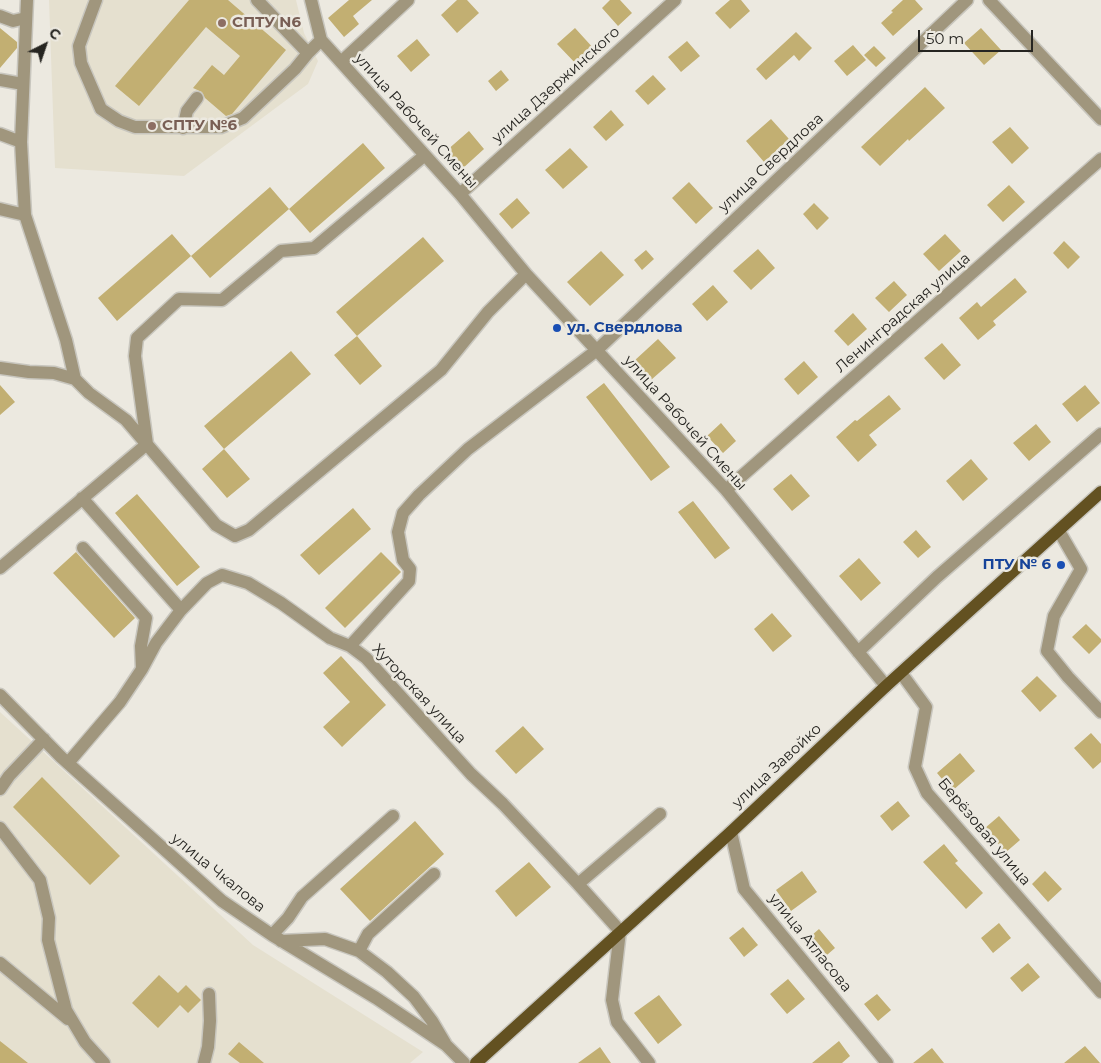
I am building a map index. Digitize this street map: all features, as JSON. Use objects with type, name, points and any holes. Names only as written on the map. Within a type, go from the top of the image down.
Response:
[{"type":"main road","name":"улица Завойко","points":[[476,1063],[731,832],[886,686],[1101,492]]},
{"type":"street","points":[[27,0],[21,142],[25,215],[66,340],[75,379]]},
{"type":"street","points":[[96,0],[79,46],[81,63],[101,109],[119,121],[135,127],[221,127],[243,118],[295,69],[308,52],[321,40]]},
{"type":"street","points":[[257,0],[308,52]]},
{"type":"street","name":"улица Рабочей Смены","points":[[311,0],[321,40],[460,194],[526,274],[726,490],[886,686]]},
{"type":"street","points":[[341,62],[408,0]]},
{"type":"street","name":"улица Дзержинского","points":[[460,194],[675,0]]},
{"type":"street","name":"улица Свердлова","points":[[350,646],[409,581],[410,569],[403,560],[398,532],[403,513],[410,504],[450,464],[468,449],[597,350],[967,0]]},
{"type":"street","points":[[989,0],[1101,119]]},
{"type":"street","points":[[0,16],[12,21],[26,18]]},
{"type":"street","points":[[0,80],[23,84]]},
{"type":"street","points":[[183,128],[187,110],[197,98]]},
{"type":"street","points":[[0,134],[21,142]]},
{"type":"street","points":[[147,444],[135,356],[138,338],[179,299],[222,300],[281,251],[314,248],[425,155]]},
{"type":"street","name":"Ленинградская улица","points":[[726,490],[1101,159]]},
{"type":"street","points":[[0,209],[25,215]]},
{"type":"street","points":[[0,368],[54,373],[75,379],[89,393],[126,420],[216,525],[235,536],[249,530],[440,370],[488,312],[526,274]]},
{"type":"street","points":[[858,652],[937,577],[1101,434]]},
{"type":"street","points":[[0,568],[147,444]]},
{"type":"street","points":[[82,498],[181,610]]},
{"type":"street","points":[[1059,531],[1081,569],[1054,616],[1047,652],[1101,712]]},
{"type":"street","points":[[83,548],[146,618],[141,646],[142,669]]},
{"type":"street","name":"Хуторская улица","points":[[68,763],[120,702],[142,669],[156,643],[181,610],[207,583],[222,575],[248,583],[281,603],[330,638],[350,646],[366,658],[465,768],[504,804],[620,931]]},
{"type":"street","name":"Берёзовая улица","points":[[901,673],[926,707],[915,767],[927,793],[1101,992]]},
{"type":"street","name":"улица Чкалова","points":[[0,695],[68,763],[222,901],[277,938],[376,998],[446,1045],[464,1063]]},
{"type":"street","points":[[1,785],[44,740]]},
{"type":"street","points":[[578,884],[660,814]]},
{"type":"street","points":[[393,816],[302,897],[277,938],[325,938],[359,950],[388,972],[414,997],[432,1021],[446,1045]]},
{"type":"street","points":[[0,828],[40,880],[49,918],[48,940],[66,1010],[70,1020],[85,1042],[104,1063]]},
{"type":"street","name":"улица Атласова","points":[[731,832],[744,889],[887,1063]]},
{"type":"street","points":[[359,950],[368,934],[434,874]]},
{"type":"street","points":[[620,931],[612,1000],[617,1022],[649,1063]]},
{"type":"street","points":[[0,963],[70,1020]]},
{"type":"street","points":[[204,1063],[210,1030],[211,1006],[209,994]]},
{"type":"shaded area","name":"СПТУ №6","points":[[49,0],[296,0],[304,33],[318,61],[308,84],[184,176],[55,168]]},
{"type":"shaded area","points":[[0,712],[253,945],[423,1052],[410,1063],[0,1063]]},
{"type":"building","points":[[189,0],[228,0],[286,50],[232,114],[226,116],[205,98],[202,92],[193,88],[212,65],[224,75],[240,56],[206,27],[139,106],[115,86]]},
{"type":"building","points":[[349,0],[372,0],[353,16],[359,24],[344,37],[328,18]]},
{"type":"building","points":[[457,0],[467,0],[479,13],[457,33],[441,15]]},
{"type":"building","points":[[610,0],[620,0],[632,13],[618,26],[602,8]]},
{"type":"building","points":[[730,0],[741,0],[750,11],[730,29],[715,13]]},
{"type":"building","points":[[903,0],[915,0],[923,9],[893,36],[881,23]]},
{"type":"building","points":[[0,28],[17,42],[17,48],[0,68]]},
{"type":"building","points":[[575,28],[595,50],[578,66],[557,44]]},
{"type":"building","points":[[981,28],[1001,50],[984,65],[964,43]]},
{"type":"building","points":[[796,32],[812,48],[799,61],[794,55],[766,80],[756,69]]},
{"type":"building","points":[[417,39],[430,55],[411,72],[397,56]]},
{"type":"building","points":[[687,41],[700,56],[681,72],[668,57]]},
{"type":"building","points":[[853,45],[866,60],[847,76],[834,61]]},
{"type":"building","points":[[874,46],[886,58],[876,67],[864,55]]},
{"type":"building","points":[[501,70],[509,80],[496,91],[488,81]]},
{"type":"building","points":[[653,75],[666,89],[648,105],[635,91]]},
{"type":"building","points":[[925,87],[945,108],[909,141],[908,139],[880,166],[861,147]]},
{"type":"building","points":[[611,110],[624,125],[606,141],[593,127]]},
{"type":"building","points":[[771,119],[789,139],[764,162],[746,141]]},
{"type":"building","points":[[1010,127],[1029,148],[1012,164],[992,142]]},
{"type":"building","points":[[469,131],[484,149],[462,169],[446,151]]},
{"type":"building","points":[[363,143],[385,168],[310,233],[289,209]]},
{"type":"building","points":[[570,148],[588,167],[563,189],[545,170]]},
{"type":"building","points":[[689,182],[713,208],[696,224],[672,198]]},
{"type":"building","points":[[1009,185],[1025,202],[1003,222],[987,205]]},
{"type":"building","points":[[270,187],[289,209],[210,278],[191,256]]},
{"type":"building","points":[[517,198],[530,213],[512,229],[499,214]]},
{"type":"building","points":[[814,203],[829,218],[817,230],[803,214]]},
{"type":"building","points":[[172,234],[191,256],[117,321],[98,298]]},
{"type":"building","points":[[945,234],[961,251],[939,271],[923,254]]},
{"type":"building","points":[[423,237],[444,261],[357,336],[336,312]]},
{"type":"building","points":[[1064,241],[1080,257],[1068,269],[1053,253]]},
{"type":"building","points":[[758,249],[775,268],[751,290],[733,271]]},
{"type":"building","points":[[646,250],[654,259],[642,270],[634,260]]},
{"type":"building","points":[[601,251],[624,275],[590,306],[567,282]]},
{"type":"building","points":[[1015,278],[1027,292],[993,321],[996,325],[978,340],[959,318],[977,302],[981,307]]},
{"type":"building","points":[[894,281],[907,295],[889,312],[875,298]]},
{"type":"building","points":[[713,285],[728,302],[707,321],[692,304]]},
{"type":"building","points":[[853,313],[867,329],[848,346],[834,331]]},
{"type":"building","points":[[357,336],[382,366],[360,385],[334,355]]},
{"type":"building","points":[[658,339],[676,358],[651,380],[634,361]]},
{"type":"building","points":[[942,343],[961,365],[944,380],[924,358]]},
{"type":"building","points":[[291,351],[311,374],[224,449],[204,426]]},
{"type":"building","points":[[804,361],[818,377],[798,395],[784,379]]},
{"type":"building","points":[[604,383],[670,467],[651,481],[586,397]]},
{"type":"building","points":[[0,385],[15,402],[0,415]]},
{"type":"building","points":[[1085,385],[1100,403],[1077,422],[1062,404]]},
{"type":"building","points":[[889,395],[901,409],[869,435],[877,445],[858,462],[836,437],[855,420],[857,421]]},
{"type":"building","points":[[721,423],[736,441],[723,453],[707,436]]},
{"type":"building","points":[[1036,424],[1051,442],[1029,461],[1013,443]]},
{"type":"building","points":[[224,449],[250,479],[227,498],[202,469]]},
{"type":"building","points":[[971,459],[988,479],[963,501],[946,481]]},
{"type":"building","points":[[791,474],[810,496],[792,511],[773,489]]},
{"type":"building","points":[[137,494],[200,567],[177,586],[115,513]]},
{"type":"building","points":[[693,501],[730,548],[715,559],[678,512]]},
{"type":"building","points":[[353,508],[371,529],[319,575],[300,555]]},
{"type":"building","points":[[916,530],[931,547],[918,558],[903,542]]},
{"type":"building","points":[[76,552],[135,618],[114,638],[53,573]]},
{"type":"building","points":[[381,552],[401,572],[345,628],[325,608]]},
{"type":"building","points":[[859,558],[881,583],[861,601],[839,576]]},
{"type":"building","points":[[772,613],[792,636],[773,652],[754,629]]},
{"type":"building","points":[[1086,624],[1101,639],[1101,642],[1089,654],[1072,637]]},
{"type":"building","points":[[341,656],[386,705],[342,747],[323,727],[350,702],[323,673]]},
{"type":"building","points":[[1037,676],[1057,696],[1040,712],[1021,691]]},
{"type":"building","points":[[523,726],[544,749],[516,774],[495,751]]},
{"type":"building","points":[[1091,733],[1101,744],[1101,762],[1093,769],[1074,748]]},
{"type":"building","points":[[960,753],[975,771],[952,791],[937,773]]},
{"type":"building","points":[[42,777],[120,856],[90,885],[13,807]]},
{"type":"building","points":[[898,801],[910,816],[892,831],[880,816]]},
{"type":"building","points":[[999,816],[1020,840],[1005,853],[985,828]]},
{"type":"building","points":[[415,821],[444,854],[370,921],[340,889]]},
{"type":"building","points":[[944,844],[958,861],[955,863],[983,893],[966,909],[923,862]]},
{"type":"building","points":[[529,862],[551,887],[516,917],[495,891]]},
{"type":"building","points":[[802,871],[817,892],[791,911],[776,890]]},
{"type":"building","points":[[1045,871],[1062,889],[1048,902],[1032,884]]},
{"type":"building","points":[[999,923],[1011,938],[993,953],[981,938]]},
{"type":"building","points":[[743,927],[758,945],[744,957],[729,938]]},
{"type":"building","points":[[819,929],[835,948],[820,961],[804,942]]},
{"type":"building","points":[[1028,963],[1040,977],[1022,992],[1010,978]]},
{"type":"building","points":[[159,975],[178,993],[186,985],[201,1000],[188,1013],[180,1005],[158,1028],[132,1003]]},
{"type":"building","points":[[788,979],[805,999],[787,1014],[770,994]]},
{"type":"building","points":[[877,994],[891,1010],[878,1021],[864,1004]]},
{"type":"building","points":[[659,995],[682,1025],[658,1044],[634,1013]]},
{"type":"building","points":[[0,1041],[28,1063],[0,1063]]},
{"type":"building","points":[[839,1041],[850,1056],[842,1063],[812,1063]]},
{"type":"building","points":[[239,1042],[264,1063],[240,1063],[228,1054]]},
{"type":"building","points":[[1085,1046],[1100,1063],[1064,1063]]},
{"type":"building","points":[[600,1047],[611,1063],[578,1063]]},
{"type":"building","points":[[932,1048],[944,1063],[913,1063]]},
{"type":"place","name":"СПТУ N6","points":[[222,23]]},
{"type":"place","name":"СПТУ №6","points":[[152,126]]},
{"type":"place","name":"ул. Свердлова","points":[[557,328]]},
{"type":"place","name":"ПТУ № 6","points":[[1061,565]]}]
